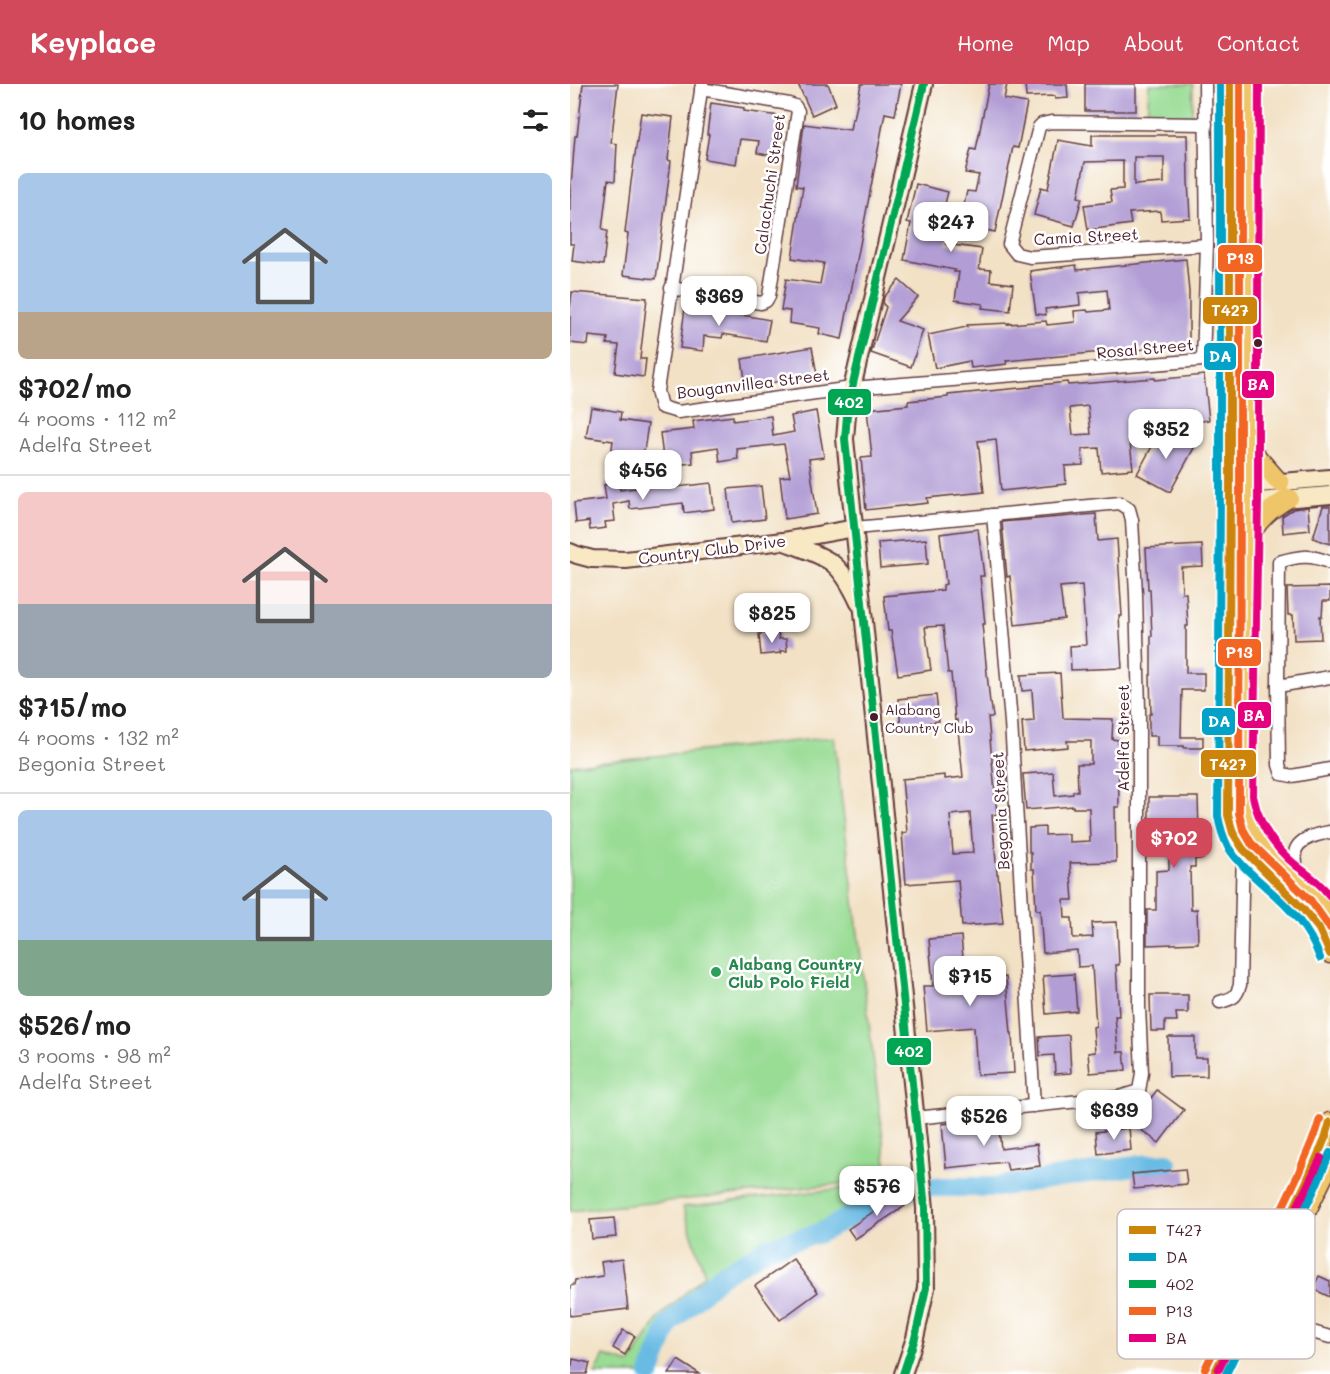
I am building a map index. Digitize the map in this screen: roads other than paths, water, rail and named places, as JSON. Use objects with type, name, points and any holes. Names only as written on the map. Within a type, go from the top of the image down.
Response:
[{"type":"main road","points":[[1230,84],[1239,494],[1235,798],[1252,832],[1283,879],[1316,922],[1330,954]]},
{"type":"main road","points":[[1249,84],[1247,438],[1239,494],[1247,543],[1235,798],[1228,815],[1233,844],[1255,863],[1283,879],[1312,891],[1330,913]]},
{"type":"main road","points":[[1247,438],[1258,458],[1285,490],[1263,516],[1247,543]]},
{"type":"main road","points":[[1295,1209],[1330,1122]]},
{"type":"main road","points":[[1306,1209],[1330,1163]]},
{"type":"main road","points":[[1214,1374],[1223,1359]]},
{"type":"main road","points":[[1228,1374],[1234,1359]]},
{"type":"street","points":[[903,1374],[915,1338],[926,1288],[925,1208],[845,439],[852,388],[924,84]]},
{"type":"street","name":"Rosal Street","points":[[852,388],[1203,360],[1207,245],[1205,84]]},
{"type":"street","name":"Bouganvillea Street","points":[[701,86],[657,391],[661,407],[678,412],[852,388]]},
{"type":"street","name":"Calachuchi Street","points":[[671,288],[761,303],[766,301],[769,296],[798,111],[795,106],[789,104],[701,86]]},
{"type":"street","name":"Camia Street","points":[[1206,124],[1051,122],[1042,124],[1039,128],[1010,244],[1017,254],[1030,257],[1207,245]]},
{"type":"street","points":[[1239,494],[1285,490],[1330,478]]},
{"type":"street","points":[[1285,490],[1330,495]]},
{"type":"street","name":"Adelfa Street","points":[[855,528],[1120,503],[1129,509],[1132,520],[1140,710],[1139,1007],[1142,1073],[1139,1091],[1119,1097],[915,1118]]},
{"type":"street","name":"Begonia Street","points":[[993,515],[1011,722],[1034,1106]]},
{"type":"street","name":"Country Club Drive","points":[[570,552],[592,559],[626,560],[783,541],[855,528]]},
{"type":"street","points":[[783,541],[813,553],[834,565],[850,586],[863,611]]},
{"type":"street","points":[[1330,563],[1318,557],[1296,556],[1279,562],[1278,686],[1279,765],[1282,774],[1292,776],[1330,769]]},
{"type":"street","points":[[1278,686],[1330,677]]},
{"type":"street","points":[[1220,1002],[1238,994],[1240,985],[1233,844],[1248,823]]},
{"type":"street","points":[[1233,844],[1248,823]]},
{"type":"street","points":[[1283,879],[1296,863],[1295,852],[1299,845],[1310,838],[1330,832]]},
{"type":"street","points":[[1315,1333],[1330,1337]]},
{"type":"waterway","points":[[931,1187],[995,1187],[1167,1163]]},
{"type":"waterway","points":[[650,1374],[669,1324],[720,1276],[769,1247],[820,1233],[898,1190],[909,1189]]},
{"type":"place","name":"Alabang Country Club","points":[[874,717]]},
{"type":"place","name":"Alabang Country Club Polo Field","points":[[716,972]]}]
